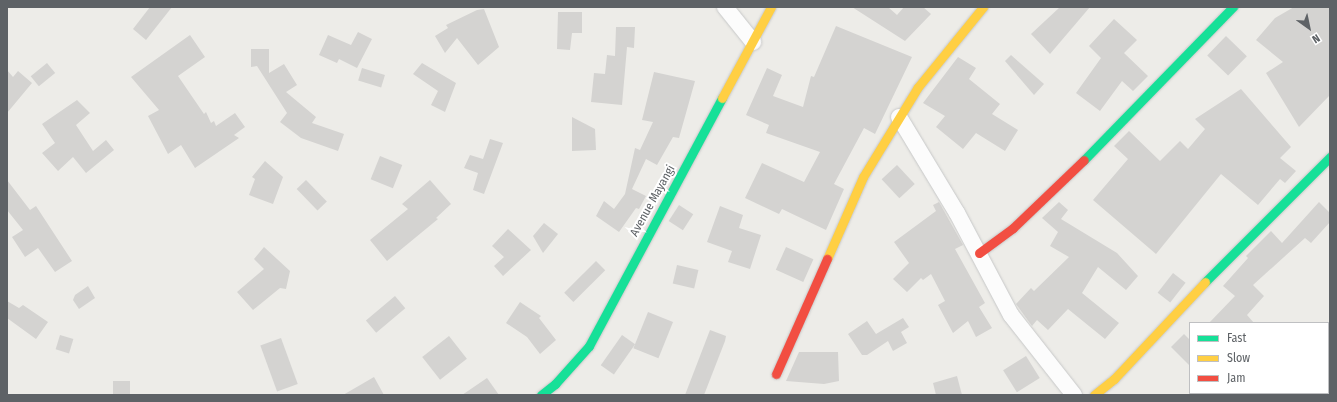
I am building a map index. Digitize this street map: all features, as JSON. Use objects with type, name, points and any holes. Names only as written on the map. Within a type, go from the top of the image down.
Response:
[{"type":"street","points":[[725,7],[753,42]]},
{"type":"street","name":"Avenue Mayangi","points":[[541,395],[555,384],[589,346],[771,7]]},
{"type":"street","points":[[776,374],[863,177],[922,81],[983,7]]},
{"type":"street","points":[[979,253],[1013,228],[1053,191],[1233,7]]},
{"type":"street","points":[[899,117],[979,253],[1011,315],[1074,395]]},
{"type":"street","points":[[1094,395],[1119,373],[1242,242],[1330,157]]},
{"type":"building","points":[[150,7],[172,7],[146,40],[133,29]]},
{"type":"building","points":[[852,7],[888,7],[897,15],[904,7],[923,7],[931,14],[905,41]]},
{"type":"building","points":[[1060,7],[1090,7],[1050,54],[1031,34]]},
{"type":"building","points":[[1294,7],[1330,7],[1330,95],[1299,127],[1266,73],[1283,62],[1256,40],[1275,18]]},
{"type":"building","points":[[484,9],[499,47],[478,65],[457,38],[445,53],[435,36],[448,28],[446,25],[477,10]]},
{"type":"building","points":[[558,12],[582,12],[582,33],[572,33],[570,50],[557,49]]},
{"type":"building","points":[[1114,19],[1137,40],[1124,53],[1148,76],[1133,91],[1122,81],[1100,111],[1076,93],[1101,58],[1089,46]]},
{"type":"building","points":[[836,26],[912,57],[875,134],[864,128],[834,184],[844,189],[826,230],[782,209],[779,214],[745,198],[762,163],[804,182],[820,152],[766,133],[769,125],[746,115],[767,68],[782,75],[773,96],[803,107],[811,76],[814,77]]},
{"type":"building","points":[[616,27],[635,27],[634,48],[627,47],[622,105],[591,102],[594,73],[605,74],[607,55],[615,56]]},
{"type":"building","points":[[358,32],[372,39],[357,68],[339,59],[337,63],[319,55],[328,35],[351,45]]},
{"type":"building","points":[[190,35],[205,57],[178,76],[204,114],[206,112],[211,123],[214,121],[216,126],[235,113],[245,127],[234,135],[239,138],[195,168],[181,145],[168,154],[148,116],[159,110],[131,77]]},
{"type":"building","points":[[1226,36],[1247,56],[1228,76],[1207,55]]},
{"type":"building","points":[[251,49],[269,49],[269,73],[284,64],[297,85],[286,92],[316,117],[312,123],[344,134],[338,151],[301,138],[280,122],[287,113],[257,66],[251,67]]},
{"type":"building","points":[[1011,55],[1044,84],[1034,95],[1005,61]]},
{"type":"building","points":[[958,57],[976,68],[969,79],[1000,104],[992,114],[1018,130],[1005,151],[976,133],[963,149],[936,127],[945,116],[923,103]]},
{"type":"building","points":[[47,63],[55,73],[39,86],[31,76]]},
{"type":"building","points":[[422,63],[456,83],[445,112],[431,105],[438,91],[413,74]]},
{"type":"building","points":[[362,68],[385,75],[381,87],[358,80]]},
{"type":"building","points":[[7,70],[13,77],[18,71],[32,83],[7,113]]},
{"type":"building","points":[[654,72],[695,81],[679,138],[673,137],[657,165],[646,159],[632,189],[646,196],[639,209],[636,208],[619,232],[596,216],[604,201],[614,209],[625,194],[635,148],[640,150],[653,122],[642,120]]},
{"type":"building","points":[[1241,89],[1291,147],[1280,158],[1296,171],[1285,183],[1280,179],[1258,205],[1221,174],[1156,254],[1093,200],[1128,159],[1114,146],[1129,131],[1160,161],[1180,141],[1188,149],[1205,129],[1195,119]]},
{"type":"building","points":[[77,100],[90,113],[76,125],[93,151],[106,140],[114,150],[86,173],[73,157],[58,171],[42,153],[55,143],[42,124]]},
{"type":"building","points":[[572,117],[595,129],[596,150],[572,151]]},
{"type":"building","points":[[490,139],[503,143],[484,194],[473,190],[478,173],[464,168],[470,155],[483,159]]},
{"type":"building","points":[[380,156],[402,165],[393,188],[371,179]]},
{"type":"building","points":[[265,161],[283,177],[273,204],[249,195],[255,179],[252,177]]},
{"type":"building","points":[[897,165],[915,184],[899,198],[882,179]]},
{"type":"building","points":[[7,180],[30,210],[36,206],[72,261],[55,272],[38,248],[25,257],[12,237],[23,230],[7,210]]},
{"type":"building","points":[[306,180],[327,202],[317,211],[297,189]]},
{"type":"building","points":[[430,180],[451,204],[436,218],[438,219],[387,261],[370,240],[408,209],[402,204]]},
{"type":"building","points":[[939,202],[963,245],[955,249],[985,303],[979,307],[992,328],[976,337],[968,321],[953,333],[938,305],[945,301],[931,274],[923,280],[921,278],[907,292],[893,279],[909,263],[894,242],[936,211],[933,205]]},
{"type":"building","points":[[1059,202],[1068,210],[1061,219],[1117,253],[1138,276],[1126,290],[1098,267],[1082,293],[1119,323],[1105,339],[1068,309],[1048,330],[1037,320],[1032,326],[1016,304],[1031,288],[1034,291],[1069,257],[1050,246],[1058,232],[1042,218]]},
{"type":"building","points":[[1319,202],[1330,213],[1330,222],[1311,243],[1305,238],[1253,285],[1264,296],[1247,315],[1253,322],[1210,322],[1235,296],[1223,286],[1248,258],[1246,256],[1271,231],[1282,243]]},
{"type":"building","points":[[679,205],[693,214],[683,230],[669,221]]},
{"type":"building","points":[[720,206],[743,215],[739,228],[761,235],[750,269],[728,262],[732,251],[707,242]]},
{"type":"building","points":[[544,223],[558,234],[543,253],[533,236]]},
{"type":"building","points":[[508,229],[531,250],[503,276],[494,266],[504,257],[492,246]]},
{"type":"building","points":[[264,247],[290,271],[286,289],[280,288],[253,310],[237,292],[264,269],[254,259]]},
{"type":"building","points":[[786,247],[813,259],[803,282],[776,270]]},
{"type":"building","points":[[596,261],[605,270],[573,302],[564,293]]},
{"type":"building","points":[[677,265],[698,270],[694,288],[673,284]]},
{"type":"building","points":[[1173,273],[1186,283],[1170,303],[1158,293]]},
{"type":"building","points":[[88,286],[95,298],[79,309],[73,300],[75,295]]},
{"type":"building","points":[[395,296],[405,308],[376,333],[366,320]]},
{"type":"building","points":[[7,301],[19,308],[23,305],[48,322],[36,339],[7,318]]},
{"type":"building","points":[[520,302],[541,316],[539,318],[556,340],[540,354],[527,337],[506,323]]},
{"type":"building","points":[[648,312],[673,322],[658,358],[633,348]]},
{"type":"building","points":[[903,318],[909,327],[901,332],[907,343],[893,351],[888,341],[867,355],[862,355],[848,334],[867,321],[876,334]]},
{"type":"building","points":[[710,330],[726,336],[725,341],[704,395],[685,395]]},
{"type":"building","points":[[1184,334],[1189,339],[1189,365],[1171,347]]},
{"type":"building","points":[[60,335],[73,339],[69,353],[56,349]]},
{"type":"building","points":[[622,335],[635,344],[614,374],[601,365]]},
{"type":"building","points":[[449,336],[467,359],[440,380],[422,357]]},
{"type":"building","points":[[281,338],[298,384],[277,392],[260,346]]},
{"type":"building","points":[[799,352],[838,352],[839,381],[824,384],[786,381]]},
{"type":"building","points":[[1026,356],[1040,378],[1017,392],[1003,370]]},
{"type":"building","points":[[957,376],[962,395],[936,395],[933,383]]},
{"type":"building","points":[[374,377],[384,395],[343,395]]},
{"type":"building","points":[[487,378],[499,395],[462,395]]},
{"type":"building","points":[[113,381],[130,381],[130,395],[113,395]]},
{"type":"traffic: fast","points":[[1084,160],[1233,7]]},
{"type":"traffic: fast","points":[[541,395],[555,384],[589,346],[722,98]]},
{"type":"traffic: fast","points":[[1205,282],[1330,157]]},
{"type":"traffic: slow","points":[[722,98],[771,7]]},
{"type":"traffic: slow","points":[[827,259],[863,177],[918,87],[983,7]]},
{"type":"traffic: slow","points":[[1094,395],[1114,379],[1205,282]]},
{"type":"traffic: jam","points":[[979,253],[1013,228],[1084,160]]},
{"type":"traffic: jam","points":[[776,374],[827,259]]}]
